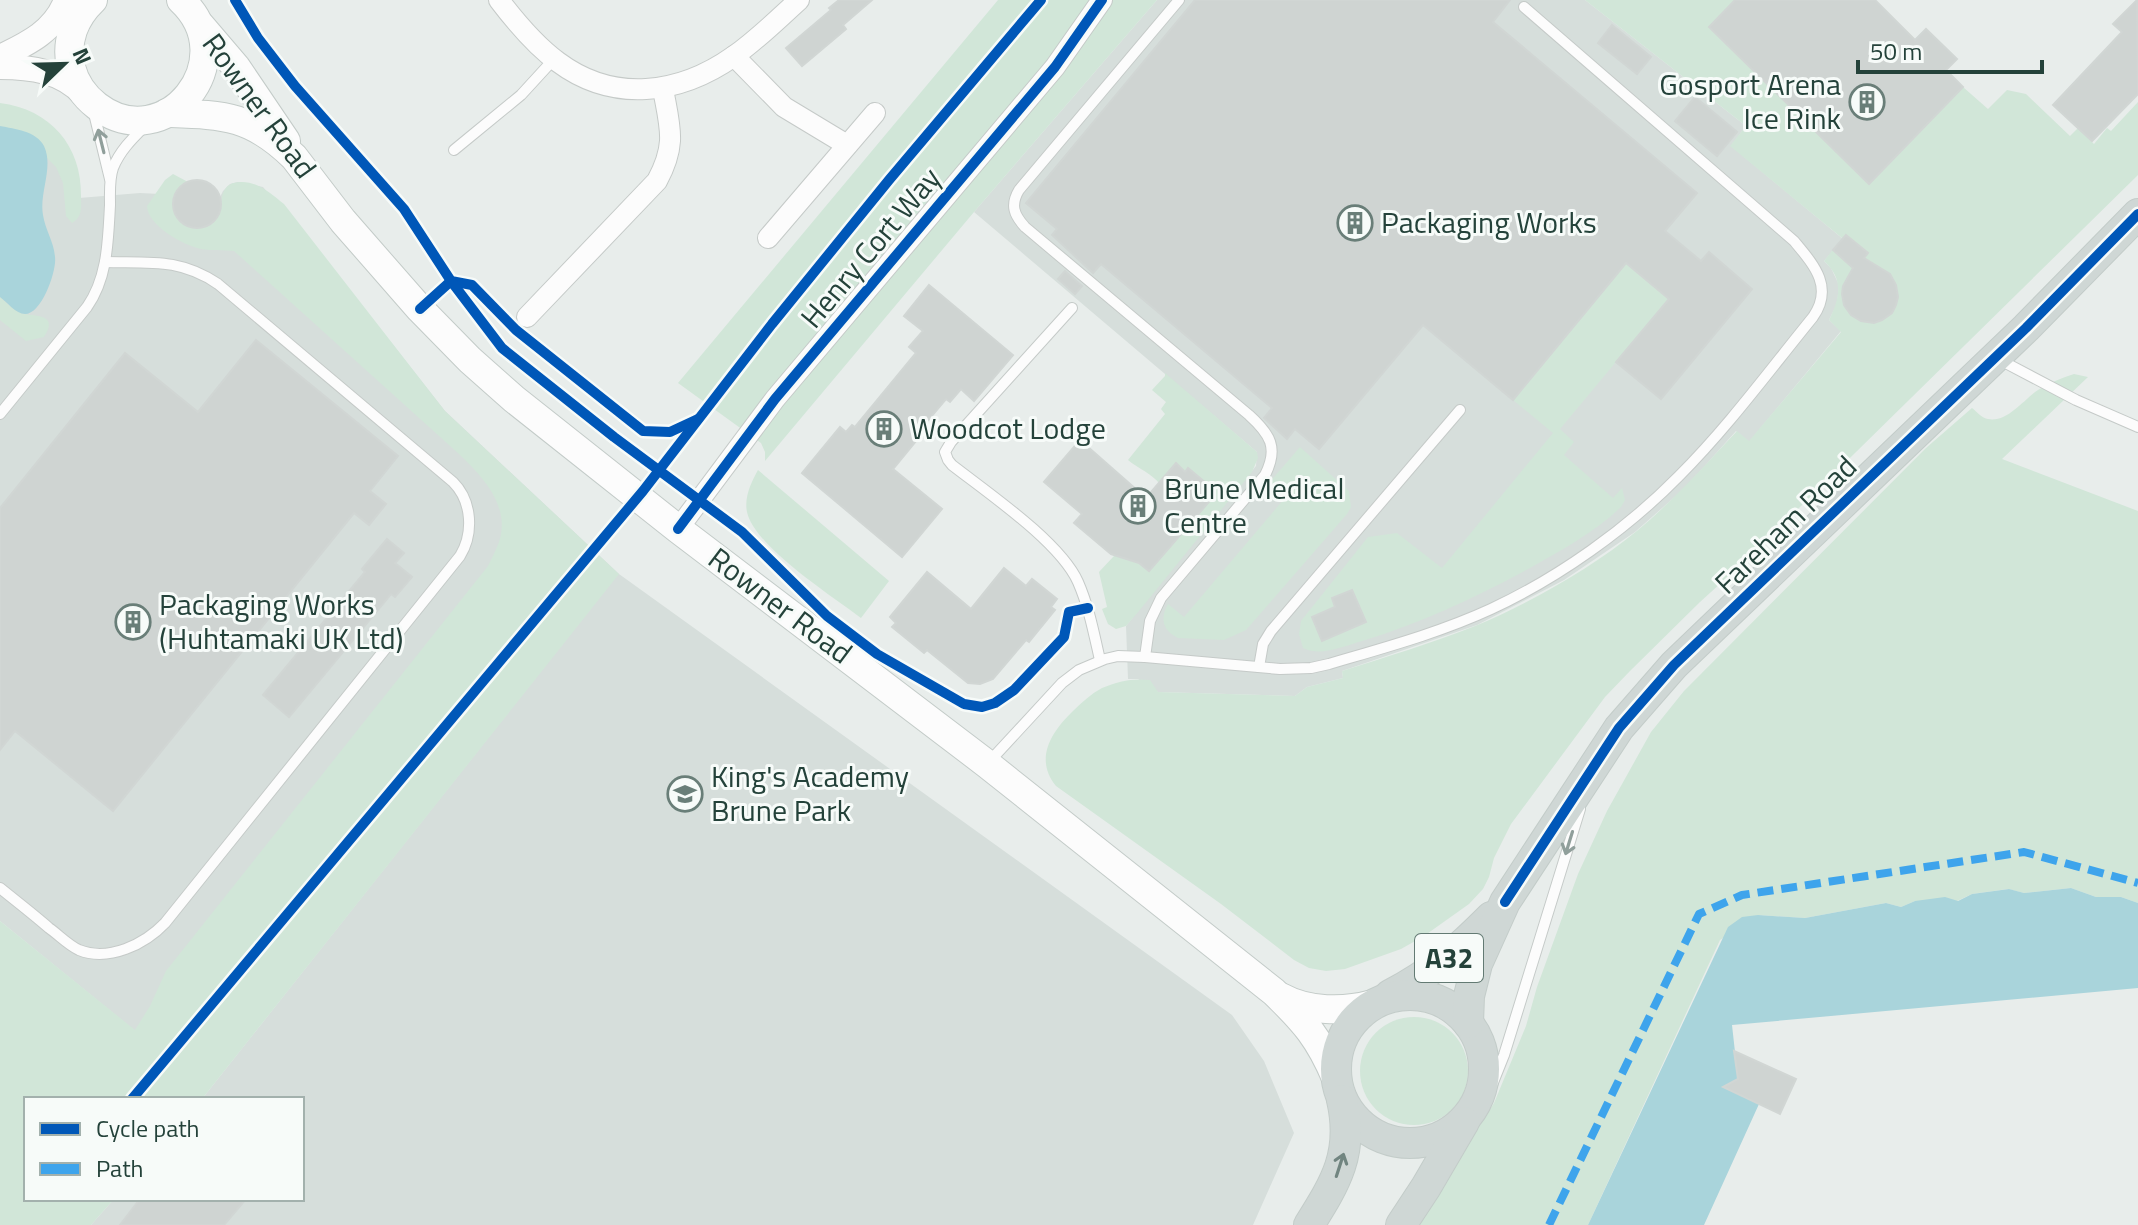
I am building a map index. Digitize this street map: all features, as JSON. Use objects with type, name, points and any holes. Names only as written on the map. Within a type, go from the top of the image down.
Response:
[{"type":"main road","name":"Rowner Road","points":[[188,7],[236,67],[318,188]]},
{"type":"main road","points":[[161,116],[190,95],[203,70],[203,33],[188,7]]},
{"type":"main road","points":[[78,10],[70,45],[70,63],[75,81],[88,99]]},
{"type":"main road","name":"Rowner Road","points":[[88,99],[119,118],[141,120],[161,116],[224,116],[250,125],[285,148],[376,259],[448,339],[514,399],[678,529],[987,764],[1274,992],[1317,1039],[1339,1088]]},
{"type":"main road","name":"Fareham Road","points":[[1468,1023],[1469,996],[1477,964],[1505,902],[1619,728],[1674,665],[1995,357],[2138,214]]},
{"type":"main road","name":"Fareham Road","points":[[1377,1002],[1425,976],[1443,962],[1505,902]]},
{"type":"main road","name":"Rowner Road","points":[[1274,992],[1299,1004],[1331,1009],[1354,1009],[1377,1002]]},
{"type":"main road","points":[[1309,1225],[1332,1188],[1342,1162],[1347,1120],[1339,1088],[1337,1056],[1343,1036],[1356,1018],[1377,1002],[1408,995],[1435,999],[1448,1005],[1468,1023],[1479,1044],[1484,1066],[1481,1089],[1471,1110],[1401,1225]]},
{"type":"main road","points":[[1339,1088],[1348,1110],[1366,1128],[1403,1142],[1417,1142],[1442,1135],[1471,1110]]},
{"type":"street","points":[[499,0],[554,59],[591,82],[627,89],[663,89],[694,79],[734,56],[795,1]]},
{"type":"street","name":"Henry Cort Way","points":[[678,529],[775,399],[1055,67],[1102,0]]},
{"type":"street","points":[[0,59],[58,41],[78,10]]},
{"type":"street","points":[[734,56],[784,107],[847,145]]},
{"type":"street","points":[[0,67],[30,69],[64,78],[88,99]]},
{"type":"street","points":[[527,317],[657,181],[668,161],[671,136],[663,89]]},
{"type":"street","points":[[768,238],[875,113]]},
{"type":"lane","points":[[1145,657],[1150,621],[1161,598],[1265,475],[1272,457],[1271,444],[1262,428],[1249,415],[1025,227],[1017,218],[1013,204],[1019,190],[1179,0]]},
{"type":"lane","points":[[987,764],[1054,690],[1079,670],[1100,660],[1118,656],[1145,657],[1280,669],[1311,668],[1437,631],[1502,604],[1573,563],[1679,477],[1813,317],[1820,305],[1823,287],[1817,272],[1788,235],[1524,7]]},
{"type":"lane","points":[[454,150],[521,95],[554,59]]},
{"type":"lane","points":[[88,99],[110,180]]},
{"type":"lane","points":[[0,414],[92,299],[105,262],[113,166],[122,151],[161,116]]},
{"type":"lane","points":[[0,888],[69,944],[86,952],[97,954],[122,950],[142,942],[165,923],[454,563],[467,542],[468,512],[459,487],[218,284],[194,270],[173,264],[105,262]]},
{"type":"lane","points":[[1072,308],[945,452],[952,465],[1033,530],[1070,567],[1090,615],[1100,660]]},
{"type":"lane","points":[[1995,357],[2076,400],[2138,427]]},
{"type":"lane","points":[[1259,667],[1263,644],[1271,631],[1460,410]]},
{"type":"lane","points":[[1426,1187],[1478,1114],[1497,1074],[1592,769]]},
{"type":"shaded area","points":[[1157,0],[1585,0],[1746,126],[1731,146],[1843,239],[1824,261],[1839,285],[1837,304],[1829,320],[1841,331],[1749,442],[1736,431],[1686,487],[1635,532],[1564,580],[1477,625],[1342,671],[1343,678],[1307,687],[1295,696],[1158,692],[1138,679],[1128,679],[1126,626],[1256,466],[1257,452],[974,212]]},
{"type":"shaded area","points":[[0,115],[30,123],[79,198],[140,193],[220,197],[230,184],[238,182],[263,187],[345,284],[445,411],[619,574],[1232,1015],[1264,1061],[1294,1133],[1253,1225],[91,1225],[112,1201],[304,1201],[304,1097],[204,1097],[599,598],[155,1047],[0,921]]},
{"type":"green space","points":[[998,0],[1157,0],[765,461],[761,443],[678,383]]},
{"type":"green space","points":[[1585,0],[1875,0],[1988,109],[2007,90],[2026,94],[2070,136],[2078,128],[2094,144],[2107,128],[2111,131],[2138,102],[2138,175],[1605,697],[1511,824],[1483,889],[1469,904],[1401,949],[1345,969],[1326,971],[1309,968],[1056,786],[1046,766],[1046,756],[1052,737],[1065,719],[1098,690],[1132,680],[1150,680],[1158,692],[1295,696],[1307,687],[1343,678],[1342,671],[1459,632],[1517,607],[1581,571],[1638,530],[1737,431],[1749,441],[1841,332],[1829,320],[1838,289],[1835,275],[1824,261],[1842,238],[1730,146],[1746,126]]},
{"type":"green space","points":[[0,103],[34,113],[60,133],[69,146],[80,178],[81,208],[76,221],[72,223],[66,216],[63,183],[56,167],[47,158],[44,147],[32,135],[0,126]]},
{"type":"green space","points":[[173,174],[188,182],[176,195],[174,211],[183,224],[190,227],[200,228],[216,220],[222,196],[230,184],[253,184],[284,204],[445,411],[619,574],[204,1097],[24,1097],[24,1201],[112,1201],[91,1225],[0,1225],[0,921],[135,1030],[166,971],[488,566],[502,529],[498,504],[485,482],[468,463],[234,251],[194,247],[168,234],[153,221],[147,206],[165,180]]},
{"type":"green space","points":[[1626,263],[1652,285],[1675,291],[1560,429],[1574,442],[1564,455],[1613,498],[1622,488],[1625,500],[1621,507],[1589,533],[1554,554],[1448,609],[1340,648],[1317,651],[1303,648],[1299,634],[1301,621],[1368,537],[1397,533],[1442,568],[1553,433],[1513,400]]},
{"type":"green space","points":[[0,297],[18,312],[47,319],[48,329],[44,337],[26,341],[0,320]]},
{"type":"green space","points":[[1165,373],[1257,452],[1258,458],[1252,472],[1139,611],[1126,626],[1116,629],[1108,624],[1102,609],[1107,607],[1099,572],[1128,541],[1160,484],[1128,460],[1165,414],[1161,409],[1166,402],[1152,390]]},
{"type":"green space","points":[[2074,374],[2088,377],[2002,459],[2138,511],[2138,903],[2121,897],[2096,897],[2071,888],[2024,893],[2008,889],[1972,894],[1957,901],[1915,901],[1901,907],[1886,903],[1805,918],[1758,915],[1720,940],[1588,1225],[1416,1225],[1494,1103],[1526,1026],[1578,874],[1607,811],[1651,732],[1684,691],[1926,448],[1972,408],[1986,418],[2002,417],[2042,387]]},
{"type":"green space","points":[[1300,447],[1349,491],[1351,507],[1347,514],[1246,630],[1224,640],[1178,638],[1173,635],[1164,623],[1168,604],[1184,617],[1284,499],[1268,484]]},
{"type":"green space","points":[[758,470],[889,581],[861,618],[796,570],[764,540],[753,525],[746,501]]},
{"type":"green space","points":[[1414,1017],[1435,1021],[1453,1032],[1464,1050],[1468,1071],[1464,1092],[1453,1110],[1435,1121],[1414,1125],[1393,1121],[1375,1110],[1364,1092],[1360,1071],[1364,1050],[1375,1032],[1393,1021]]},
{"type":"water","points":[[0,126],[36,137],[47,154],[42,207],[55,263],[42,299],[37,307],[25,314],[0,297]]},
{"type":"water","points":[[2071,888],[2096,897],[2121,897],[2138,903],[2138,988],[1732,1025],[1738,1079],[1723,1087],[1759,1104],[1704,1225],[1588,1225],[1728,927],[1742,917],[1805,918],[1886,903],[1901,907],[1915,901],[1945,897],[1958,901],[1972,894],[2009,889],[2024,893]]},
{"type":"building","points":[[839,0],[872,0],[843,25],[846,29],[802,66],[786,48]]},
{"type":"building","name":"Packaging Works","points":[[1195,0],[1510,0],[1493,22],[1697,193],[1665,231],[1701,261],[1709,252],[1752,289],[1661,399],[1616,362],[1669,299],[1626,263],[1513,400],[1423,325],[1319,449],[1295,429],[1287,439],[1264,418],[1272,408],[1101,264],[1093,273],[1052,235],[1057,229],[1026,203]]},
{"type":"building","name":"Gosport Arena Ice Rink","points":[[1735,0],[1875,0],[1915,40],[1926,29],[1957,59],[1946,70],[1963,87],[1869,184],[1709,27]]},
{"type":"building","points":[[2137,0],[2138,94],[2092,141],[2053,105],[2122,32],[2113,24]]},
{"type":"building","points":[[1612,25],[1651,57],[1637,74],[1598,43]]},
{"type":"building","points":[[1695,97],[1737,132],[1717,156],[1675,121]]},
{"type":"building","points":[[197,180],[214,187],[221,204],[214,221],[197,228],[180,221],[173,204],[180,187]]},
{"type":"building","points":[[1846,235],[1868,253],[1864,258],[1890,274],[1896,285],[1898,297],[1892,313],[1874,323],[1851,315],[1844,305],[1843,286],[1853,268],[1833,250]]},
{"type":"building","points":[[1065,271],[1082,286],[1075,294],[1058,279]]},
{"type":"building","name":"Woodcot Lodge","points":[[929,285],[1013,355],[974,401],[961,389],[950,402],[946,399],[913,438],[916,441],[893,469],[942,509],[902,557],[802,473],[840,427],[846,432],[852,425],[855,427],[916,353],[909,347],[923,331],[904,316]]},
{"type":"building","name":"Packaging Works (Huhtamaki UK Ltd)","points":[[256,340],[398,456],[370,491],[386,504],[369,525],[354,513],[113,811],[15,731],[0,750],[0,508],[125,353],[198,412]]},
{"type":"building","name":"Brune Medical Centre","points":[[1080,440],[1146,498],[1176,463],[1185,472],[1188,468],[1207,484],[1204,488],[1214,496],[1149,571],[1139,563],[1111,554],[1074,523],[1082,514],[1044,482]]},
{"type":"building","points":[[387,539],[404,553],[395,563],[412,577],[395,597],[391,594],[289,717],[263,695],[365,572],[362,569]]},
{"type":"building","points":[[1004,568],[1026,586],[1032,579],[1057,599],[1051,607],[1055,610],[993,679],[980,684],[968,683],[892,627],[896,623],[890,617],[927,572],[971,609]]},
{"type":"building","points":[[1352,590],[1366,622],[1322,641],[1312,617],[1335,607],[1332,598]]},
{"type":"building","points":[[1734,1051],[1796,1079],[1780,1114],[1723,1087],[1738,1079]]},
{"type":"building","points":[[138,1201],[244,1201],[224,1225],[120,1225]]},
{"type":"marked path","points":[[1549,1225],[1699,914],[1742,895],[2024,852],[2138,883]]},
{"type":"cycle path","points":[[235,0],[258,38],[295,86],[404,209],[451,281],[472,285],[516,330],[643,431],[670,432],[698,419]]},
{"type":"cycle path","points":[[134,1097],[643,491],[772,324],[1041,0]]},
{"type":"cycle path","points":[[678,529],[775,399],[1055,67],[1102,0]]},
{"type":"cycle path","points":[[1505,902],[1619,728],[1674,665],[2026,328],[2138,214]]},
{"type":"cycle path","points":[[420,309],[451,281],[502,348],[614,437],[742,532],[827,616],[877,654],[964,704],[982,707],[995,703],[1014,690],[1064,637],[1069,612],[1088,608]]},
{"type":"place","name":"Gosport Arena Ice Rink","points":[[1867,102]]},
{"type":"place","name":"Packaging Works","points":[[1355,223]]},
{"type":"place","name":"Woodcot Lodge","points":[[884,429]]},
{"type":"place","name":"Brune Medical Centre","points":[[1138,506]]},
{"type":"place","name":"Packaging Works (Huhtamaki UK Ltd)","points":[[133,622]]},
{"type":"place","name":"King's Academy Brune Park","points":[[685,794]]}]
